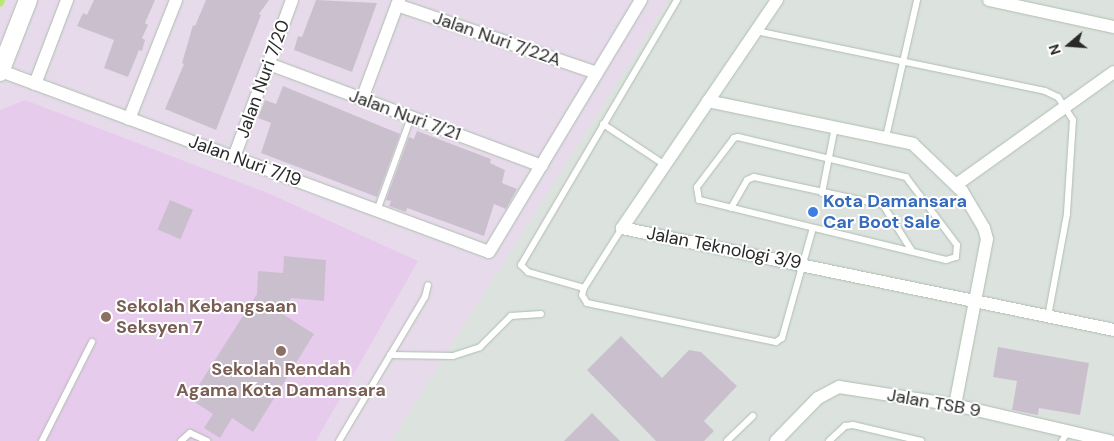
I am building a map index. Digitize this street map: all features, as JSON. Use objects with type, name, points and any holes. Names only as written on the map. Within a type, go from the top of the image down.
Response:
[{"type":"street","points":[[0,72],[28,0]]},
{"type":"street","points":[[35,84],[66,0]]},
{"type":"street","points":[[129,119],[176,0]]},
{"type":"street","name":"Jalan Nuri 7/20","points":[[234,157],[292,0]]},
{"type":"street","points":[[542,166],[642,0]]},
{"type":"street","name":"Jalan Teknologi 3/9","points":[[777,0],[622,228],[803,263],[975,302],[1114,330]]},
{"type":"street","points":[[989,0],[1114,27]]},
{"type":"street","points":[[362,99],[398,2]]},
{"type":"street","name":"Jalan Nuri 7/22A","points":[[398,2],[597,74]]},
{"type":"street","name":"Jalan Nuri 7/21","points":[[268,64],[542,166]]},
{"type":"street","name":"Jalan Nuri 7/19","points":[[0,72],[488,252],[542,166]]},
{"type":"street","points":[[956,185],[1066,109],[1114,72]]},
{"type":"street","points":[[708,101],[886,138],[918,147],[956,185],[984,228],[987,239],[955,405]]},
{"type":"street","name":"Jalan TSB 9","points":[[776,441],[818,398],[839,388],[955,405],[1065,435],[1110,441]]},
{"type":"lane","points":[[584,288],[528,272],[521,264],[677,0]]},
{"type":"lane","points":[[886,138],[917,0]]},
{"type":"lane","points":[[756,31],[1044,91],[1058,97],[1072,120],[1067,214],[1048,317]]},
{"type":"lane","points":[[377,210],[412,117]]},
{"type":"lane","points":[[602,124],[665,165]]},
{"type":"lane","points":[[822,193],[835,127]]},
{"type":"lane","points":[[734,138],[829,158],[906,177],[957,246],[958,252],[956,257],[946,260],[731,208],[699,200],[696,195],[697,187],[734,138]]},
{"type":"lane","points":[[731,208],[750,178],[883,206],[912,251]]},
{"type":"lane","points":[[622,228],[584,288],[582,295],[587,303],[776,342],[782,338],[812,228]]},
{"type":"lane","points":[[338,441],[425,297],[428,285]]},
{"type":"lane","points":[[390,355],[453,356],[480,347],[511,316],[541,314]]},
{"type":"lane","points":[[42,441],[92,342]]},
{"type":"lane","points":[[729,440],[753,416]]},
{"type":"lane","points":[[829,441],[845,426],[853,425],[921,441]]},
{"type":"lane","points":[[181,441],[190,433],[207,441]]},
{"type":"shaded area","points":[[669,0],[1114,0],[1114,441],[391,441]]},
{"type":"shaded area","name":"Sekolah Kebangsaan Seksyen 7","points":[[25,100],[268,193],[418,261],[316,441],[0,441],[0,110]]},
{"type":"building","points":[[94,0],[155,0],[145,23],[148,25],[142,38],[145,40],[142,51],[139,50],[128,77],[104,68],[114,40],[77,26],[83,13],[87,15]]},
{"type":"building","points":[[206,0],[269,0],[259,14],[261,15],[216,130],[165,109],[184,64],[182,63],[193,25],[195,26]]},
{"type":"building","points":[[316,0],[377,3],[352,72],[294,50],[298,36],[302,37]]},
{"type":"building","points":[[283,86],[400,134],[377,197],[261,153],[271,123],[258,118],[265,100],[276,104]]},
{"type":"building","points":[[417,131],[491,159],[490,163],[505,170],[502,183],[517,189],[506,209],[494,204],[484,236],[407,208],[406,212],[389,206],[391,201],[386,200],[409,137],[414,139]]},
{"type":"building","points":[[170,200],[193,210],[181,239],[157,229]]},
{"type":"building","points":[[284,256],[326,260],[324,301],[291,298],[281,313],[314,334],[253,432],[232,418],[220,438],[204,428],[213,414],[190,399],[257,294],[258,271],[283,273]]},
{"type":"building","points":[[621,336],[662,378],[689,350],[701,352],[737,386],[704,421],[714,431],[704,441],[656,441],[587,370]]},
{"type":"building","points":[[998,347],[1089,363],[1080,415],[1039,408],[1038,415],[1012,410],[1017,381],[993,377]]},
{"type":"building","points":[[592,413],[620,441],[564,441]]},
{"type":"waterway","points":[[0,4],[2,0]]},
{"type":"place","name":"Kota Damansara Car Boot Sale","points":[[813,212]]},
{"type":"place","name":"Sekolah Kebangsaan Seksyen 7","points":[[106,317]]},
{"type":"place","name":"Sekolah Rendah Agama Kota Damansara","points":[[281,351]]}]
